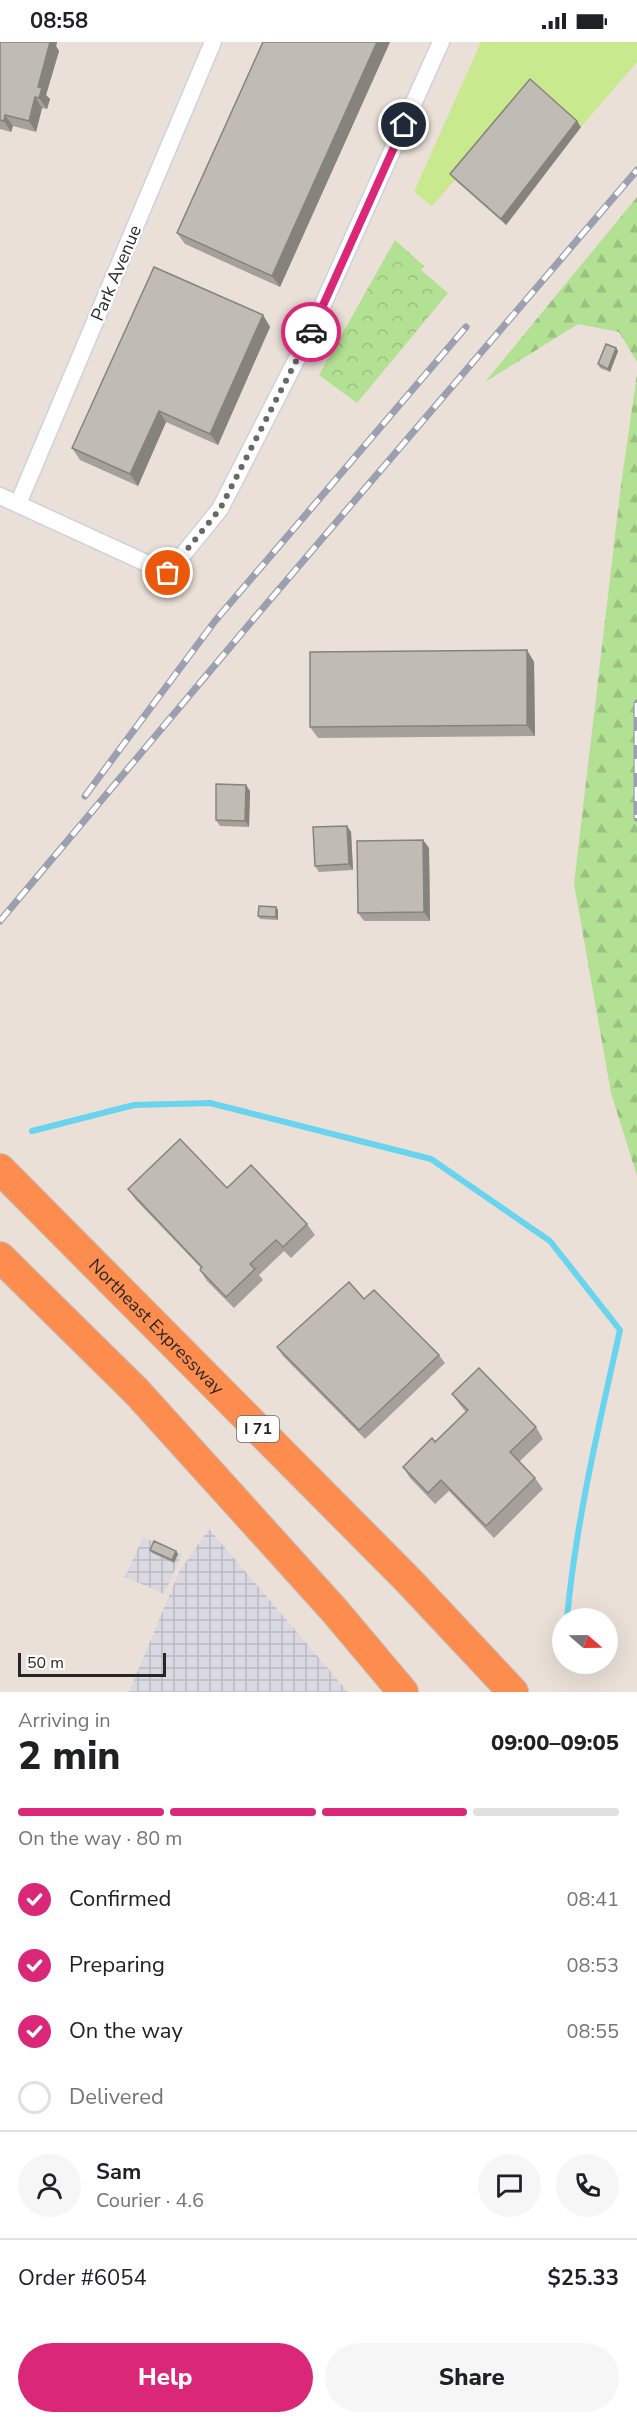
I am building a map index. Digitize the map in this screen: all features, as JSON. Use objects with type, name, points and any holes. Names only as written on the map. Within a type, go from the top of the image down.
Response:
[{"type":"highway","name":"Northeast Expressway","points":[[0,1169],[408,1580],[513,1692]]},
{"type":"highway","points":[[0,1257],[137,1392],[334,1610],[403,1692]]},
{"type":"street","name":"Park Avenue","points":[[18,504],[213,42]]},
{"type":"street","points":[[0,496],[168,573],[220,509],[300,352],[441,42]]},
{"type":"shaded area","points":[[209,1529],[348,1692],[129,1692],[179,1572]]},
{"type":"shaded area","points":[[143,1537],[182,1554],[164,1594],[125,1577]]},
{"type":"green space","points":[[481,42],[637,42],[637,62],[581,127],[455,180],[432,206],[414,192]]},
{"type":"green space","points":[[637,197],[637,362],[619,332],[578,324],[485,382]]},
{"type":"green space","points":[[395,240],[424,266],[421,270],[448,293],[357,403],[319,375]]},
{"type":"green space","points":[[637,374],[637,1176],[611,1093],[574,884],[621,485]]},
{"type":"building","points":[[0,42],[50,42],[38,87],[42,88],[39,98],[35,97],[29,121],[5,115],[4,121],[0,120]]},
{"type":"building","points":[[263,42],[377,42],[272,276],[177,233]]},
{"type":"building","points":[[530,79],[577,121],[501,219],[450,174]]},
{"type":"building","points":[[154,267],[263,315],[210,434],[159,411],[130,474],[72,448]]},
{"type":"building","points":[[606,344],[616,348],[608,369],[598,364]]},
{"type":"building","points":[[527,650],[527,725],[310,727],[310,652]]},
{"type":"building","points":[[216,784],[246,785],[245,821],[216,820]]},
{"type":"building","points":[[347,826],[349,864],[315,866],[313,827]]},
{"type":"building","points":[[423,840],[424,912],[358,913],[357,841]]},
{"type":"building","points":[[259,906],[276,907],[276,917],[258,916]]},
{"type":"building","points":[[180,1139],[227,1188],[251,1165],[307,1224],[283,1247],[276,1240],[250,1264],[255,1269],[226,1297],[200,1270],[202,1267],[128,1189]]},
{"type":"building","points":[[349,1282],[364,1299],[374,1290],[439,1355],[359,1430],[277,1347]]},
{"type":"building","points":[[479,1368],[536,1427],[510,1452],[535,1478],[486,1526],[441,1480],[428,1493],[403,1467],[432,1438],[435,1442],[468,1410],[452,1394]]},
{"type":"building","points":[[154,1541],[176,1551],[172,1560],[150,1550]]},
{"type":"waterway","points":[[32,1131],[134,1105],[210,1103],[431,1159],[550,1241],[620,1330],[582,1509],[568,1608]]},
{"type":"railway","points":[[0,921],[257,615],[637,170]]},
{"type":"railway","points":[[85,796],[215,621],[466,327]]},
{"type":"railway","points":[[637,703],[637,818]]},
{"type":"way so far","points":[[168,573],[220,509],[311,332]]},
{"type":"route","points":[[311,332],[404,125]]}]
